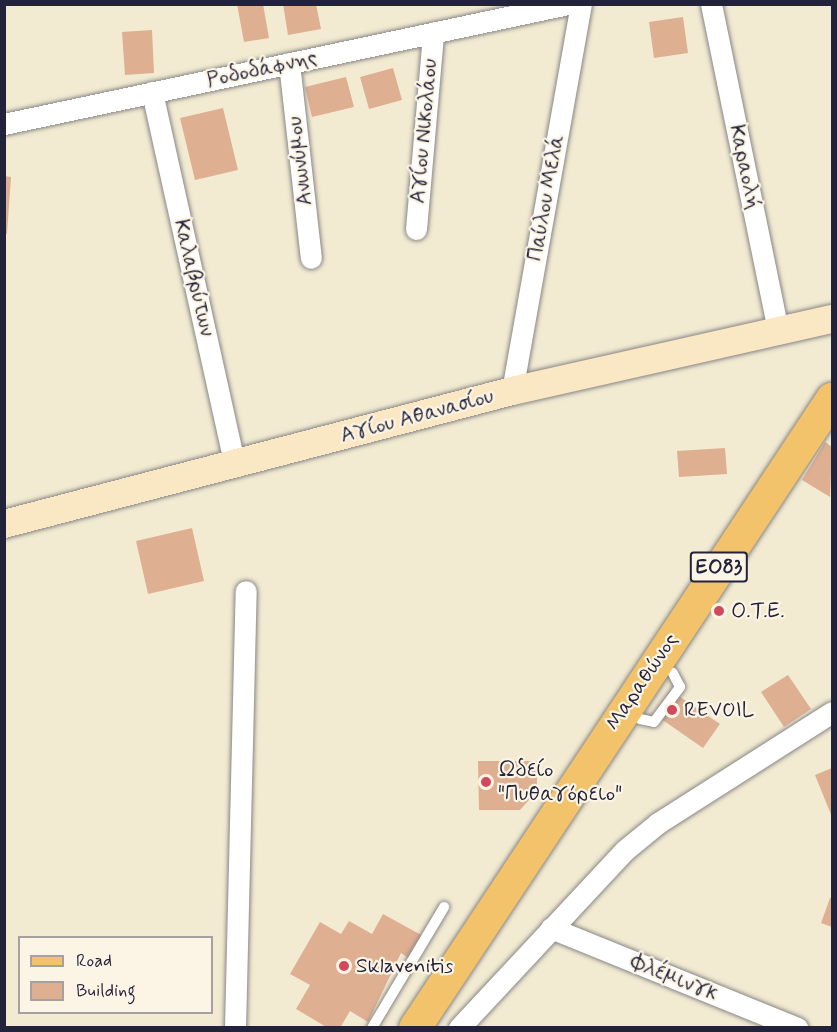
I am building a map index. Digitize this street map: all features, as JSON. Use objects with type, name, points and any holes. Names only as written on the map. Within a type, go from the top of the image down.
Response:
[{"type":"main road","name":"Μαραθώνος","points":[[415,1028],[832,399]]},
{"type":"street","name":"Ροδοδάφνης","points":[[4,124],[433,33],[518,10],[568,4]]},
{"type":"street","name":"Παύλου Μελά","points":[[512,391],[581,4]]},
{"type":"street","name":"Καραολή","points":[[711,4],[778,329]]},
{"type":"street","name":"Αγίου Νικολάου","points":[[416,229],[433,33]]},
{"type":"street","name":"Ανωνύμου","points":[[289,63],[312,258]]},
{"type":"street","name":"Καλαβρύτων","points":[[152,92],[235,465]]},
{"type":"street","name":"Αγίου Αθανασίου","points":[[4,524],[512,391],[778,329],[832,319]]},
{"type":"street","points":[[236,1028],[246,591]]},
{"type":"street","points":[[459,1028],[551,928],[658,823],[832,712]]},
{"type":"street","name":"Φλέμινγκ","points":[[551,928],[797,1028]]},
{"type":"lane","points":[[640,719],[654,722],[680,687],[673,673]]},
{"type":"lane","points":[[372,1028],[444,907]]},
{"type":"building","points":[[237,4],[263,4],[269,38],[244,42]]},
{"type":"building","points":[[283,4],[316,4],[321,29],[288,35]]},
{"type":"building","points":[[683,17],[688,53],[654,58],[649,22]]},
{"type":"building","points":[[152,30],[154,73],[125,75],[122,32]]},
{"type":"building","points":[[393,68],[402,100],[369,109],[360,77]]},
{"type":"building","points":[[346,77],[354,107],[312,117],[305,87]]},
{"type":"building","points":[[223,108],[238,170],[195,180],[180,118]]},
{"type":"building","points":[[4,176],[11,177],[7,234],[4,234]]},
{"type":"building","points":[[825,442],[832,447],[830,497],[802,480]]},
{"type":"building","points":[[725,448],[727,474],[679,477],[677,451]]},
{"type":"building","points":[[192,528],[204,581],[148,594],[136,541]]},
{"type":"building","points":[[788,675],[811,709],[784,727],[761,692]]},
{"type":"building","points":[[670,690],[720,724],[703,748],[654,714]]},
{"type":"building","points":[[478,761],[537,761],[537,791],[520,810],[479,810]]},
{"type":"building","points":[[832,768],[832,817],[815,775]]},
{"type":"building","points":[[830,898],[832,898],[832,927],[821,923]]},
{"type":"building","name":"Sklavenitis","points":[[383,914],[423,936],[410,959],[401,953],[368,1022],[350,1011],[340,1028],[328,1028],[296,1009],[310,985],[290,974],[320,922],[341,934],[349,921],[372,934]]},
{"type":"place","name":"Ο.Τ.Ε.","points":[[719,611]]},
{"type":"place","name":"REVOIL","points":[[672,710]]},
{"type":"place","name":"Ωδείο \"Πυθαγόρειο\"","points":[[486,782]]},
{"type":"place","name":"Sklavenitis","points":[[344,966]]}]
